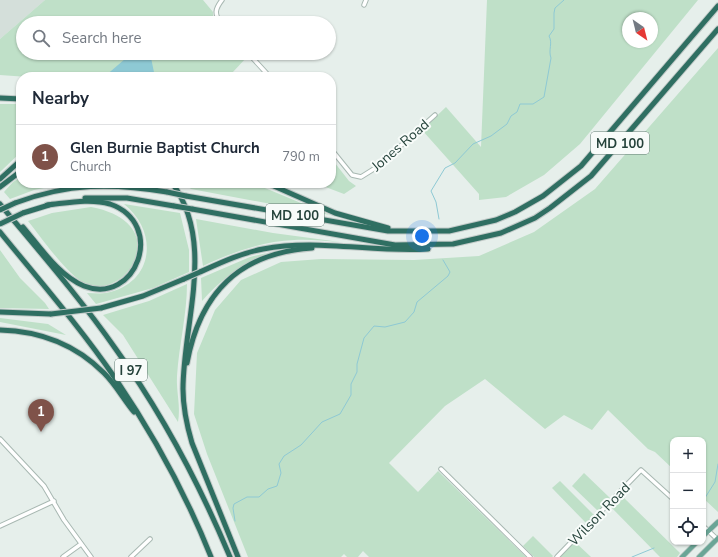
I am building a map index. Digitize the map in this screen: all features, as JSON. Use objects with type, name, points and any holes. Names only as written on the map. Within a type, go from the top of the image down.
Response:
[{"type":"highway","name":"MD 100","points":[[138,188],[373,229],[449,231],[480,225],[515,212],[550,192],[581,166],[718,6]]},
{"type":"highway","name":"MD 100","points":[[0,224],[24,213],[47,205],[79,199],[113,197],[192,209],[395,245],[436,246],[466,242],[501,233],[535,218],[579,187],[602,164],[718,29]]},
{"type":"highway","points":[[0,98],[16,99]]},
{"type":"highway","points":[[0,179],[16,165]]},
{"type":"highway","points":[[1,187],[16,175]]},
{"type":"highway","name":"MD 100","points":[[0,210],[15,203],[54,191],[77,188]]},
{"type":"highway","points":[[174,188],[187,215],[193,244],[194,261],[183,390],[188,426],[192,443],[238,557]]},
{"type":"highway","points":[[279,188],[351,219],[405,231]]},
{"type":"highway","points":[[0,201],[61,269],[76,282],[91,288],[107,288],[129,276],[139,261],[142,244],[138,230],[124,212],[109,204],[91,201],[47,205]]},
{"type":"highway","name":"I 97","points":[[0,204],[98,326],[144,390],[187,463],[212,512],[230,557]]},
{"type":"highway","name":"I 97","points":[[0,233],[100,357],[154,439],[184,496],[211,557]]},
{"type":"highway","points":[[0,312],[51,314],[101,308],[143,296],[233,258],[263,249],[302,245],[415,250],[437,248],[466,242]]},
{"type":"highway","points":[[183,390],[193,336],[198,320],[211,299],[229,279],[249,265],[272,255],[296,249],[337,246]]},
{"type":"highway","points":[[0,330],[47,337],[70,347],[88,358],[105,374],[154,439]]},
{"type":"main road","points":[[708,531],[718,522]]},
{"type":"main road","points":[[699,557],[717,539]]},
{"type":"main road","points":[[682,557],[694,545]]},
{"type":"street","points":[[217,16],[216,11],[222,0]]},
{"type":"street","points":[[364,5],[366,0]]},
{"type":"street","points":[[254,60],[265,72]]},
{"type":"street","name":"Jones Road","points":[[336,155],[352,175],[358,177],[364,176],[435,115]]},
{"type":"street","points":[[1,441],[39,479],[80,544],[91,557]]},
{"type":"street","points":[[441,468],[530,557]]},
{"type":"street","name":"Wilson Road","points":[[557,557],[641,470],[670,496]]},
{"type":"street","points":[[0,526],[54,502]]},
{"type":"street","points":[[708,531],[717,539]]},
{"type":"street","points":[[131,557],[150,540]]},
{"type":"street","points":[[63,557],[80,544]]},
{"type":"shaded area","points":[[0,0],[45,0],[27,16],[16,16],[16,25],[0,39]]},
{"type":"green space","points":[[45,0],[203,0],[213,12],[213,16],[27,16]]},
{"type":"green space","points":[[487,0],[698,0],[580,144],[544,175],[506,197],[479,200],[479,194],[422,130],[446,107],[481,147]]},
{"type":"green space","points":[[16,25],[16,60],[244,60],[233,72],[16,72],[16,76],[0,75],[0,39]]},
{"type":"green space","points":[[718,48],[718,512],[706,501],[706,437],[670,437],[670,466],[655,452],[648,449],[608,410],[592,430],[564,415],[545,429],[485,379],[445,406],[389,463],[418,492],[438,471],[526,557],[369,557],[363,551],[358,557],[347,557],[344,554],[341,557],[248,557],[207,454],[194,414],[197,353],[215,310],[241,280],[281,262],[321,259],[414,260],[479,256],[534,232],[595,189]]},
{"type":"green space","points":[[0,104],[16,104],[16,157],[0,172]]},
{"type":"green space","points":[[336,164],[349,181],[356,186],[344,194],[328,188],[336,188]]},
{"type":"green space","points":[[16,180],[16,188],[44,188],[10,199],[4,192]]},
{"type":"green space","points":[[190,188],[265,188],[330,215]]},
{"type":"green space","points":[[124,204],[180,213],[189,250],[189,272],[153,288],[96,304],[87,293],[106,293],[122,288],[134,279],[142,269],[146,256],[147,243],[143,229],[135,216]]},
{"type":"green space","points":[[91,207],[117,216],[132,228],[138,243],[136,258],[128,271],[116,281],[101,286],[86,284],[71,273],[55,256],[28,221],[52,213]]},
{"type":"green space","points":[[196,219],[273,233],[340,242],[300,240],[270,243],[236,252],[203,266]]},
{"type":"green space","points":[[0,250],[20,278],[49,309],[0,308]]},
{"type":"green space","points":[[267,253],[232,273],[202,301],[201,278],[250,257]]},
{"type":"green space","points":[[187,284],[186,307],[177,376],[179,411],[178,422],[123,335],[103,315],[149,301]]},
{"type":"green space","points":[[0,318],[48,324],[66,335],[0,322]]},
{"type":"green space","points":[[584,473],[610,498],[598,511],[572,486]]},
{"type":"green space","points":[[560,481],[594,515],[586,523],[552,488]]},
{"type":"green space","points":[[621,495],[670,543],[670,545],[680,553],[677,557],[660,557],[610,506]]},
{"type":"green space","points":[[533,536],[553,556],[552,557],[534,557],[523,546]]},
{"type":"green space","points":[[574,541],[591,557],[559,557]]},
{"type":"water","points":[[124,60],[151,60],[154,72],[110,72]]},
{"type":"waterway","points":[[439,219],[436,202],[431,191],[445,168],[455,163],[473,144],[491,136],[507,124],[511,116],[517,112],[520,104],[533,104],[544,97],[551,58],[551,41],[549,36],[554,29],[555,8],[564,0]]},
{"type":"waterway","points":[[235,521],[233,508],[234,504],[247,497],[259,497],[268,489],[277,486],[281,473],[279,464],[284,456],[301,445],[322,422],[340,414],[351,395],[351,384],[357,372],[357,364],[364,338],[374,326],[385,327],[405,322],[414,312],[417,302],[448,276],[450,272],[443,260]]},
{"type":"waterway","points":[[706,496],[715,482],[718,464]]},
{"type":"waterway","points":[[632,557],[654,548]]},
{"type":"place","name":"Glen Burnie Baptist Church","points":[[41,432]]}]
